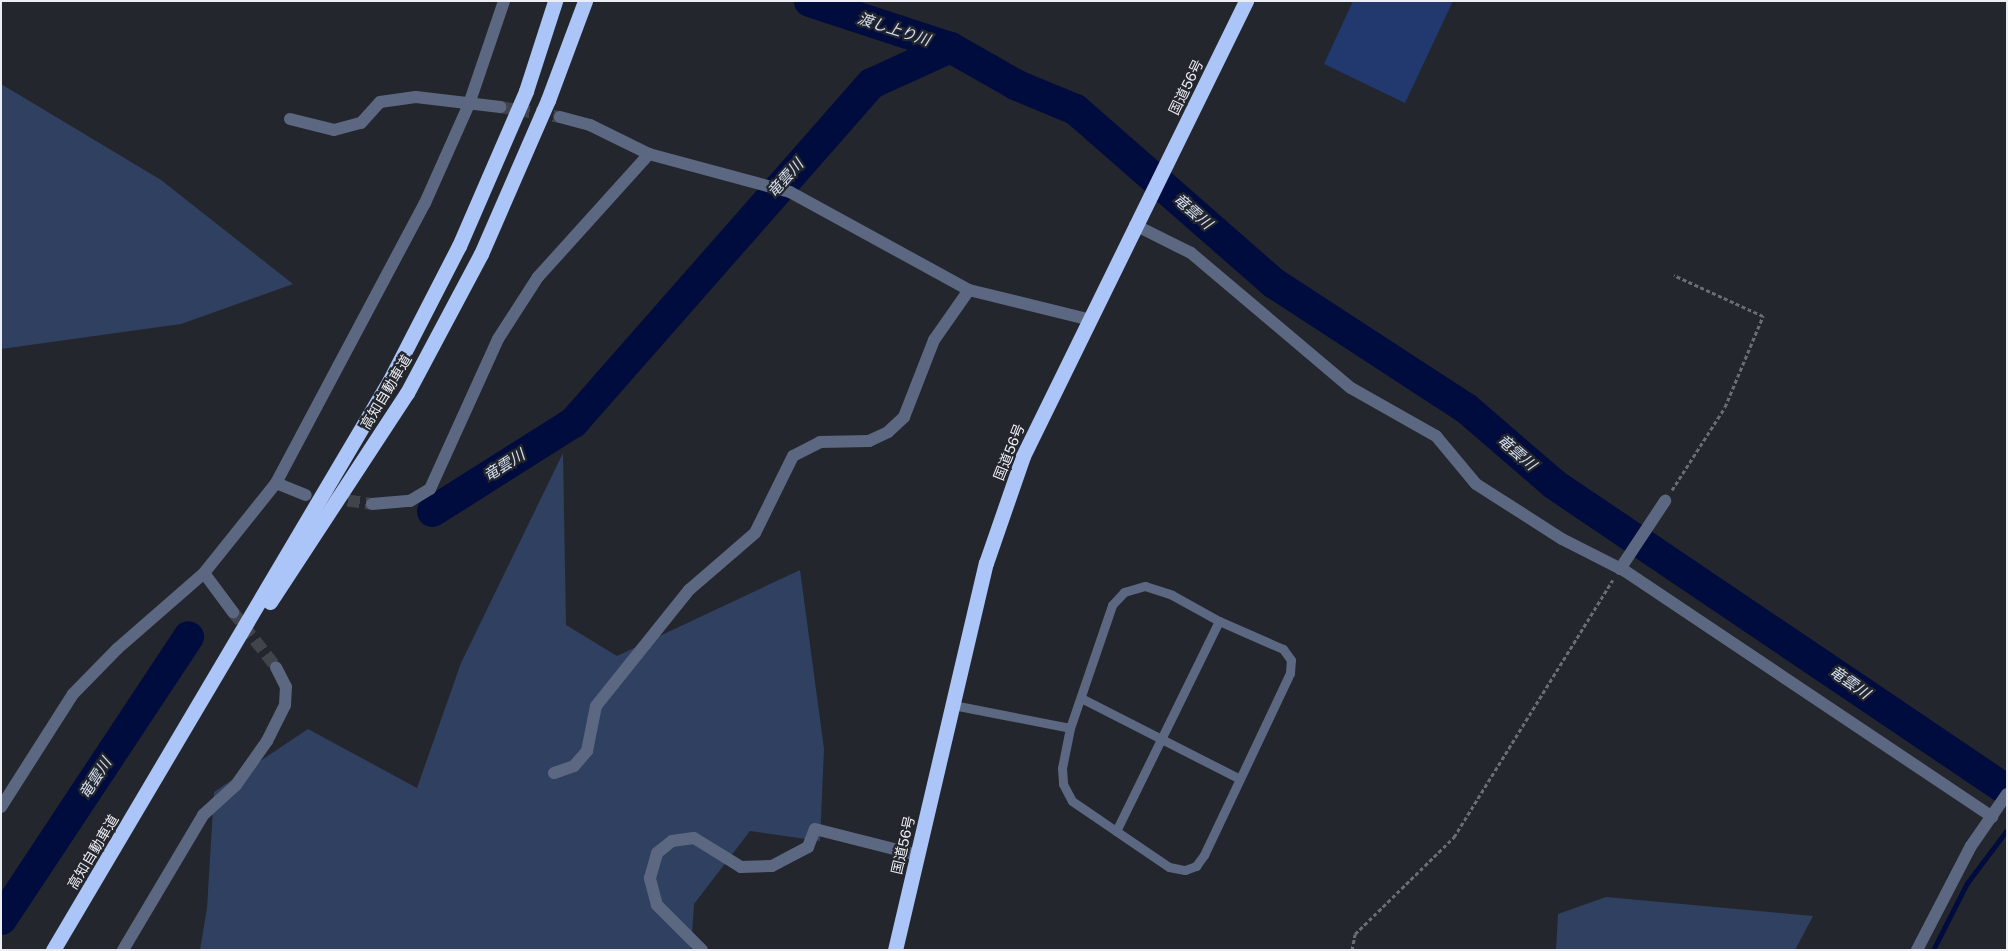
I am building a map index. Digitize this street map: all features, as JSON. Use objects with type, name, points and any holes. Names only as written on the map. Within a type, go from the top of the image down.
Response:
[{"type":"highway","name":"高知自動車道","points":[[53,950],[390,380],[459,246],[526,91],[556,1]]},
{"type":"highway","name":"高知自動車道","points":[[160,771],[407,393],[481,254],[548,100],[585,1]]},
{"type":"highway","name":"国道56号","points":[[895,950],[986,563],[1017,474],[1087,319],[1246,1]]},
{"type":"street","points":[[1,807],[73,694],[117,649],[204,573],[276,484],[420,212],[469,104],[504,1]]},
{"type":"street","points":[[290,119],[334,130],[361,123],[380,102],[416,98],[500,108]]},
{"type":"street","points":[[560,117],[590,125],[649,154],[790,192],[969,290],[1087,319]]},
{"type":"street","points":[[372,504],[410,501],[430,489],[498,339],[538,277],[649,154]]},
{"type":"street","points":[[1134,224],[1191,253],[1351,388],[1436,436],[1476,484],[1562,539],[1620,569],[1992,817]]},
{"type":"street","points":[[554,773],[574,766],[587,751],[596,706],[633,657],[689,590],[755,534],[793,456],[820,442],[869,441],[888,432],[904,417],[934,340],[969,290]]},
{"type":"street","points":[[276,484],[306,495]]},
{"type":"street","points":[[1620,569],[1665,501]]},
{"type":"street","points":[[204,573],[233,612]]},
{"type":"street","points":[[123,950],[203,814],[236,785],[267,741],[285,705],[286,687],[276,667]]},
{"type":"street","points":[[1917,950],[1971,846],[2003,799]]},
{"type":"street","points":[[702,950],[656,905],[650,878],[657,853],[672,841],[694,838],[741,866],[772,866],[808,847],[816,830],[918,855]]},
{"type":"lane","points":[[1145,586],[1163,592],[1219,621],[1282,649],[1291,660],[1290,674],[1240,779],[1196,866],[1185,870],[1169,867],[1072,801],[1063,784],[1063,750],[1081,698],[1112,606],[1124,592],[1145,586]]},
{"type":"lane","points":[[1116,831],[1219,621]]},
{"type":"lane","points":[[1081,698],[1240,779]]},
{"type":"lane","points":[[953,705],[1070,728]]},
{"type":"path","points":[[1665,501],[1725,407],[1762,316],[1674,275]]},
{"type":"path","points":[[1352,950],[1355,934],[1454,838],[1620,569]]},
{"type":"shaded area","points":[[1,84],[161,180],[293,284],[181,324],[1,349]]},
{"type":"shaded area","points":[[563,453],[566,625],[617,656],[800,570],[824,749],[820,841],[750,831],[694,904],[691,950],[200,950],[207,908],[214,792],[308,729],[417,788],[461,663]]},
{"type":"shaded area","points":[[1606,897],[1813,916],[1795,950],[1556,950],[1558,914]]},
{"type":"building","points":[[1353,1],[1453,1],[1405,103],[1324,64]]},
{"type":"waterway","name":"竜雲川","points":[[809,1],[950,47],[1017,85],[1075,109],[1274,283],[1466,408],[1554,484],[2007,790]]},
{"type":"waterway","name":"竜雲川","points":[[432,511],[573,422],[871,83],[950,47]]},
{"type":"waterway","name":"竜雲川","points":[[1,919],[188,636]]},
{"type":"waterway","points":[[1933,950],[1967,883],[2007,830]]},
{"type":"tunnel","points":[[500,107],[560,117]]},
{"type":"tunnel","points":[[330,498],[372,504]]},
{"type":"tunnel","points":[[233,612],[276,667]]},
{"type":"water label","name":"渡し上り川","points":[[894,29]]}]
